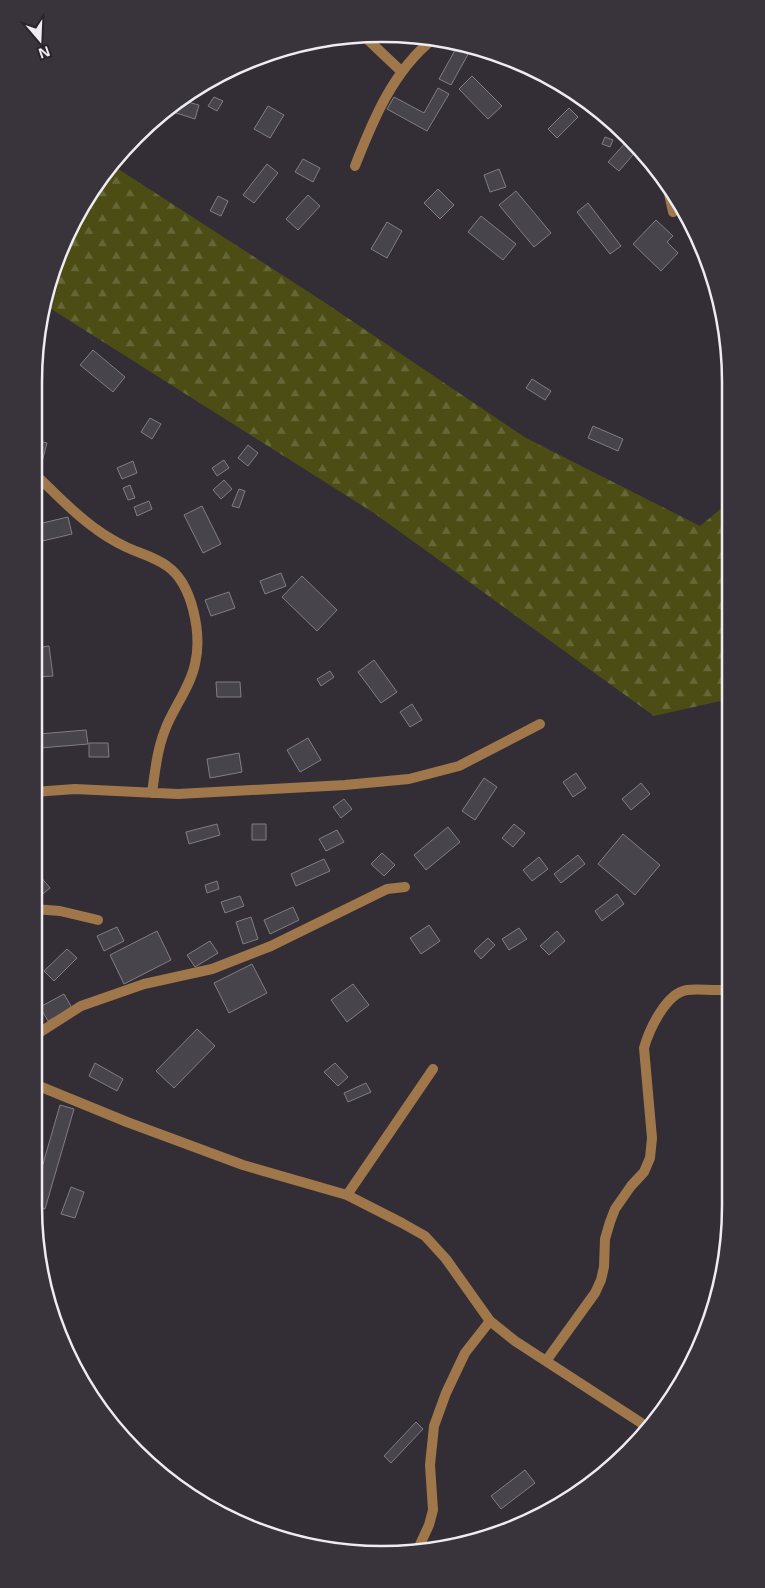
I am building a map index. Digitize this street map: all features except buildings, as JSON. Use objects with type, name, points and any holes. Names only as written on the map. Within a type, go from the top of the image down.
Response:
[{"type":"street","points":[[371,43],[402,72]]},
{"type":"street","points":[[355,166],[374,118],[402,72],[426,45]]},
{"type":"street","points":[[672,204],[673,212]]},
{"type":"street","points":[[42,481],[96,529],[123,546],[154,558],[168,566],[184,583],[194,613],[197,645],[195,665],[183,695],[165,730],[155,768],[152,793]]},
{"type":"street","points":[[42,791],[75,789],[178,794],[272,790],[409,779],[459,766],[540,724]]},
{"type":"street","points":[[42,1031],[81,1006],[144,984],[212,969],[272,946],[387,889],[404,886]]},
{"type":"street","points":[[42,910],[60,911],[98,920]]},
{"type":"street","points":[[546,1361],[595,1293],[601,1280],[604,1267],[605,1239],[615,1209],[631,1186],[644,1172],[650,1158],[652,1138],[644,1048],[648,1035],[665,1006],[678,993],[686,990],[722,989]]},
{"type":"street","points":[[347,1195],[433,1068]]},
{"type":"street","points":[[42,1087],[127,1122],[243,1165],[347,1195],[425,1236],[446,1260],[490,1320],[514,1341],[643,1424]]},
{"type":"street","points":[[421,1544],[430,1525],[433,1510],[430,1465],[434,1426],[446,1393],[465,1353],[490,1320]]},
{"type":"green space","points":[[118,169],[321,300],[526,438],[700,526],[722,508],[722,701],[654,716],[374,513],[51,309],[68,252],[88,212]]}]
